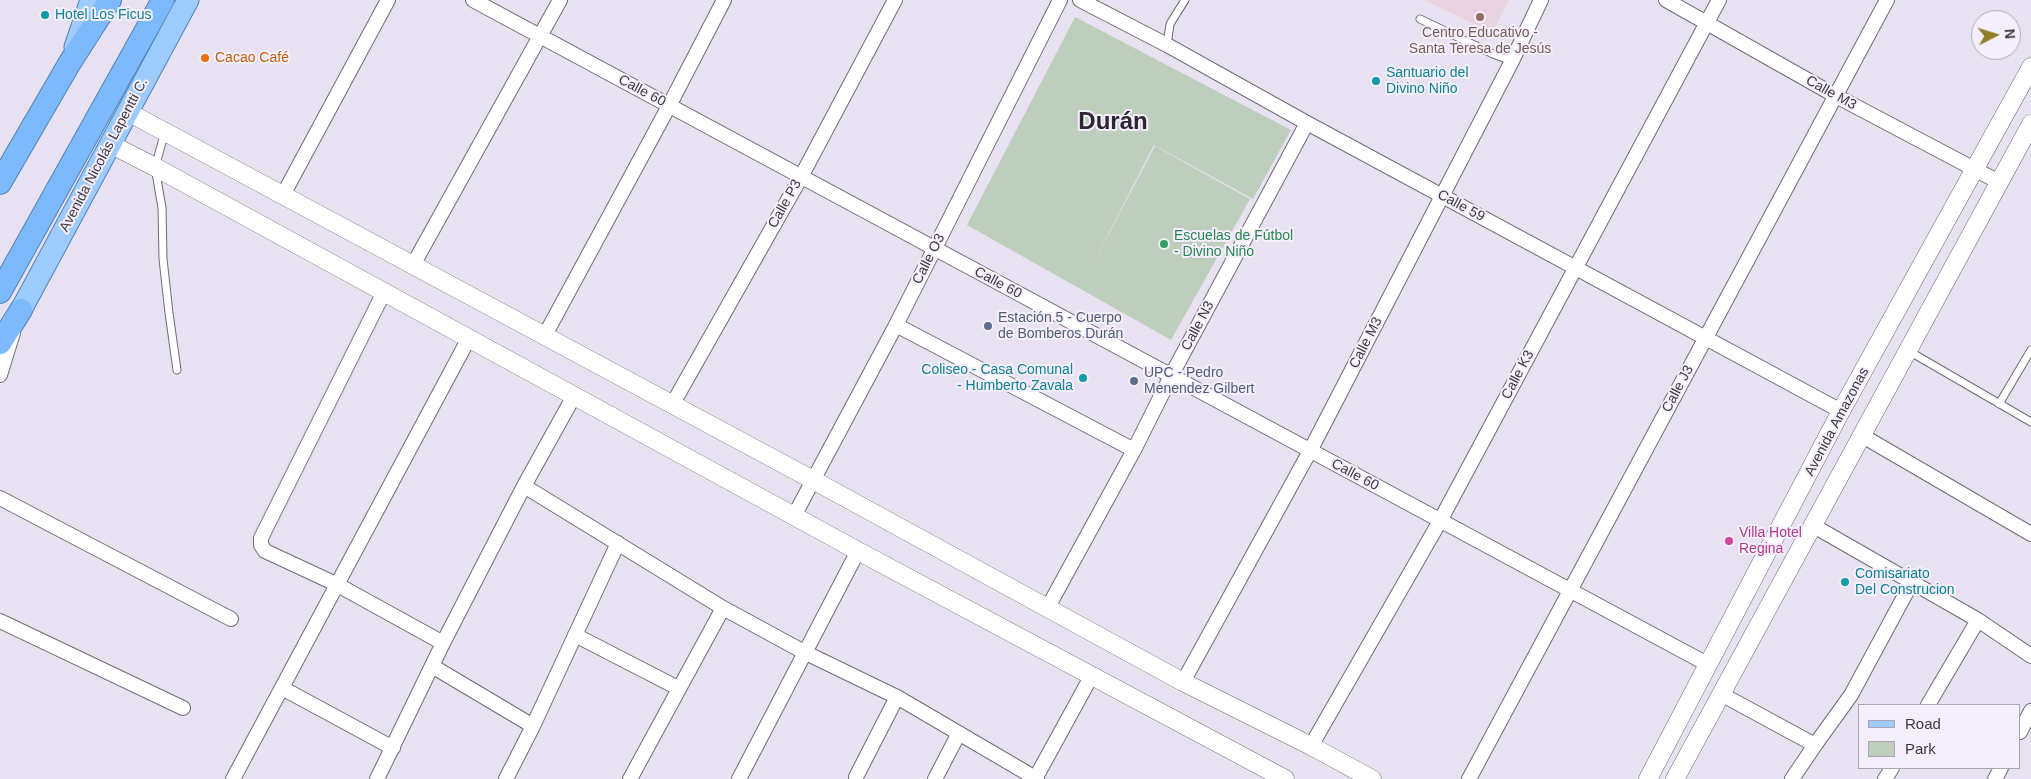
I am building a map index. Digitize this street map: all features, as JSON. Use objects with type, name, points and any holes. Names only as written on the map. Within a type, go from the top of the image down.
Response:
[{"type":"highway","points":[[0,183],[69,64],[110,0]]},
{"type":"highway","name":"Avenida Nicolás Lapentti C.","points":[[0,292],[163,0]]},
{"type":"highway","points":[[0,343],[21,310]]},
{"type":"main road","points":[[69,64],[91,0]]},
{"type":"main road","name":"Avenida Nicolás Lapentti C.","points":[[21,310],[188,0]]},
{"type":"street","points":[[283,195],[388,0]]},
{"type":"street","name":"Calle 60","points":[[473,0],[1709,665]]},
{"type":"street","points":[[413,265],[560,0]]},
{"type":"street","points":[[544,337],[670,106],[724,0]]},
{"type":"street","name":"Calle P3","points":[[672,405],[801,177],[895,0]]},
{"type":"street","name":"Calle O3","points":[[794,516],[896,326],[1060,0]]},
{"type":"street","name":"Calle 59","points":[[1080,0],[1166,44],[1307,123],[1841,411]]},
{"type":"street","name":"Calle M3","points":[[1184,682],[1310,451],[1512,61],[1541,0]]},
{"type":"street","name":"Calle M3","points":[[1666,0],[1836,96],[1999,182]]},
{"type":"street","name":"Calle K3","points":[[1311,746],[1440,521],[1720,0]]},
{"type":"street","name":"Calle J3","points":[[1469,779],[1887,0]]},
{"type":"street","name":"Avenida Amazonas","points":[[1648,779],[1841,411],[2031,68]]},
{"type":"street","points":[[128,112],[812,480],[1047,609],[1372,779]]},
{"type":"street","name":"Calle N3","points":[[1047,609],[1134,450],[1307,123]]},
{"type":"street","name":"Avenida Amazonas","points":[[1675,779],[1860,435],[2031,124]]},
{"type":"street","points":[[110,144],[858,551],[1285,779]]},
{"type":"street","points":[[384,292],[261,538],[261,545],[265,551],[336,584],[443,644]]},
{"type":"street","points":[[0,375],[21,310]]},
{"type":"street","points":[[896,326],[1134,450]]},
{"type":"street","points":[[234,779],[336,584],[469,338]]},
{"type":"street","points":[[377,779],[443,644],[524,486],[574,396]]},
{"type":"street","points":[[1860,435],[2031,534]]},
{"type":"street","points":[[524,486],[723,608],[804,652],[897,697],[1036,779],[1092,675]]},
{"type":"street","points":[[0,498],[231,619]]},
{"type":"street","points":[[1812,526],[1978,620],[2031,656]]},
{"type":"street","points":[[506,779],[533,726],[618,544]]},
{"type":"street","points":[[740,779],[804,652],[858,551]]},
{"type":"street","points":[[1792,779],[1815,744],[1851,696],[1912,582]]},
{"type":"street","points":[[630,779],[723,608]]},
{"type":"street","points":[[1929,704],[1978,620]]},
{"type":"street","points":[[0,621],[183,708]]},
{"type":"street","points":[[576,635],[678,688]]},
{"type":"street","points":[[432,666],[533,726]]},
{"type":"street","points":[[282,688],[392,748]]},
{"type":"street","points":[[1721,694],[1815,744]]},
{"type":"street","points":[[857,778],[897,697]]},
{"type":"street","points":[[2021,730],[2031,711]]},
{"type":"street","points":[[935,779],[959,733]]},
{"type":"lane","points":[[1166,44],[1170,24],[1184,0]]},
{"type":"lane","points":[[1420,19],[1512,61]]},
{"type":"lane","points":[[165,132],[155,167],[162,208],[163,259],[169,313],[178,370]]},
{"type":"lane","points":[[1907,350],[2031,422]]},
{"type":"lane","points":[[1999,404],[2031,350]]},
{"type":"shaded area","name":"Centro Educativo - Santa Teresa de Jesús","points":[[1425,0],[1509,0],[1492,33]]},
{"type":"green space","points":[[1075,17],[1291,130],[1253,199],[1154,145],[1089,271],[1155,146],[1250,199],[1171,340],[967,225]]},
{"type":"place","name":"Hotel Los Ficus","points":[[45,15]]},
{"type":"place","name":"Centro Educativo - Santa Teresa de Jesús","points":[[1480,17]]},
{"type":"place","name":"Cacao Café","points":[[205,58]]},
{"type":"place","name":"Santuario del Divino Niño","points":[[1376,81]]},
{"type":"place","name":"Escuelas de Fútbol - Divino Niño","points":[[1164,244]]},
{"type":"place","name":"Estación 5 - Cuerpo de Bomberos Durán","points":[[988,326]]},
{"type":"place","name":"Coliseo - Casa Comunal - Humberto Zavala","points":[[1083,378]]},
{"type":"place","name":"UPC - Pedro Menendez Gilbert","points":[[1134,381]]},
{"type":"place","name":"Villa Hotel Regina","points":[[1729,541]]},
{"type":"place","name":"Comisariato Del Construcion","points":[[1845,582]]},
{"type":"district","name":"Durán","points":[[1113,122]]}]
